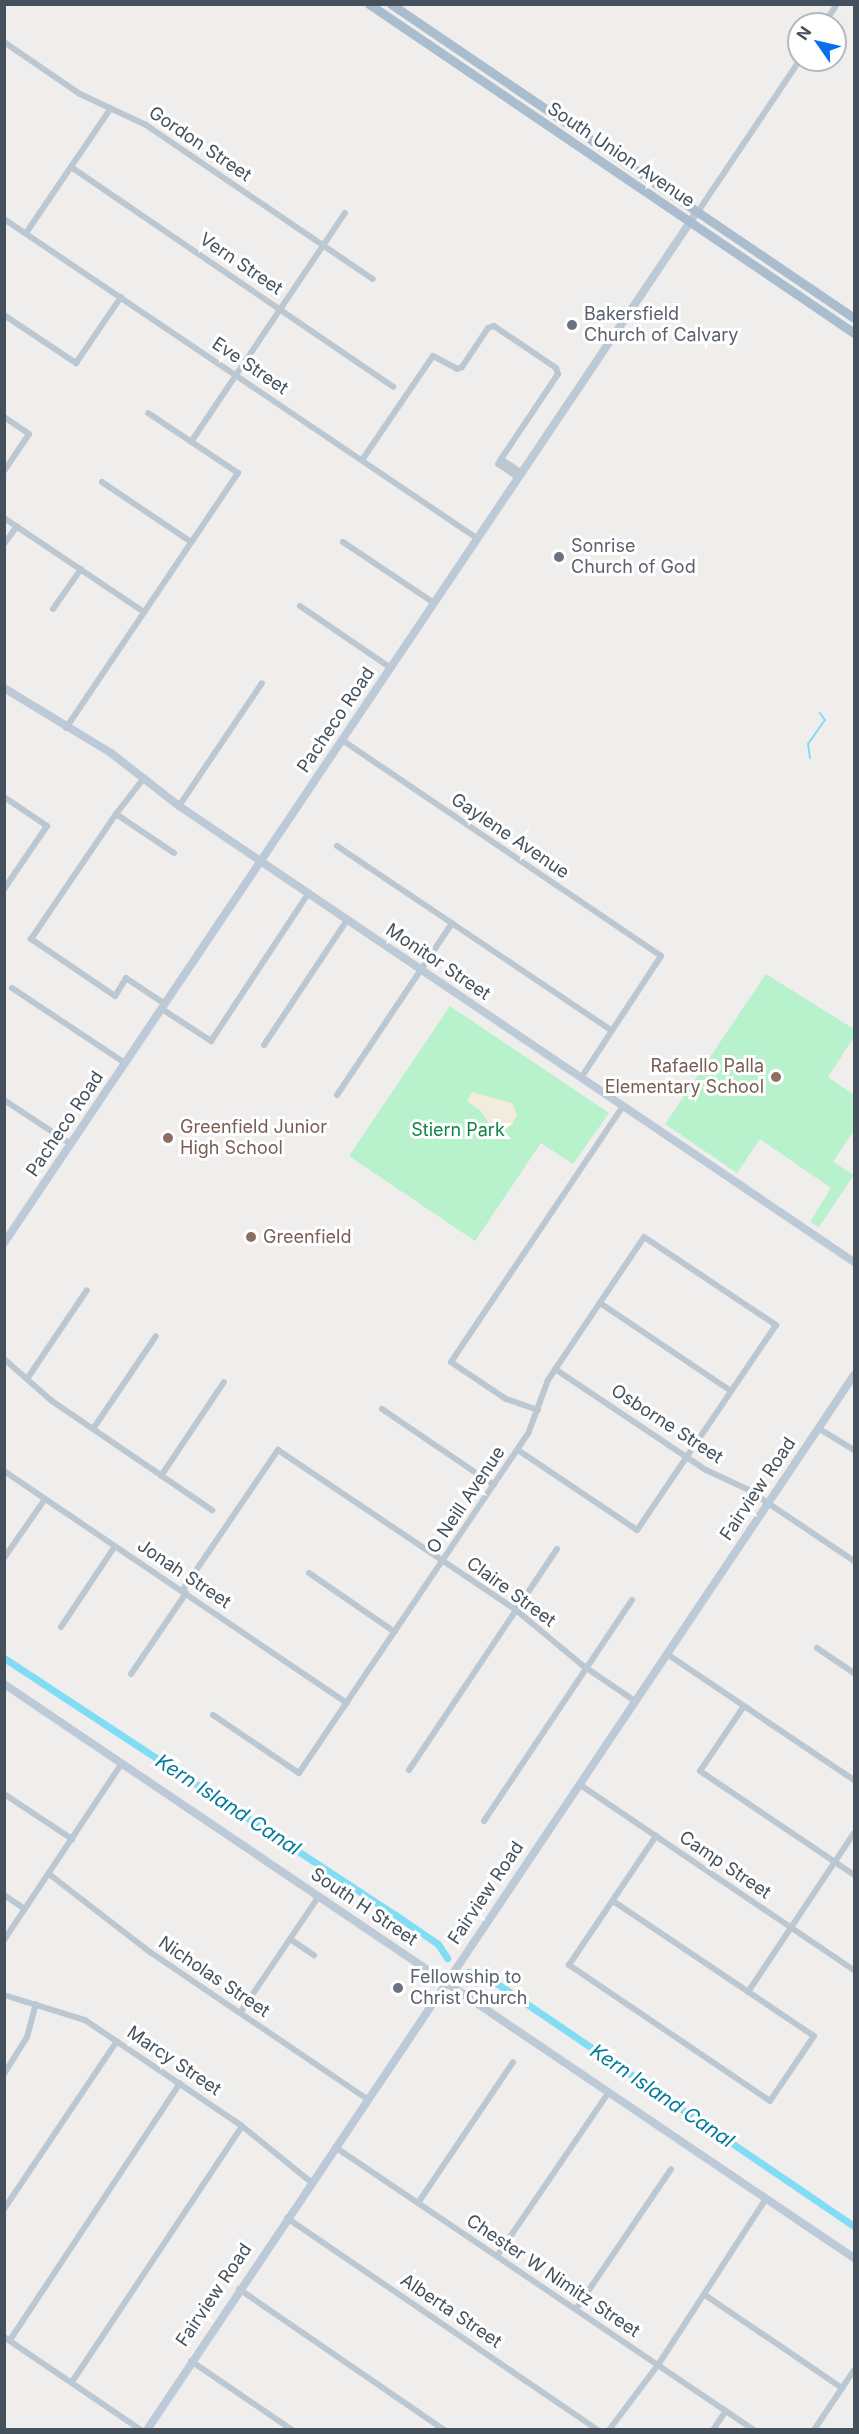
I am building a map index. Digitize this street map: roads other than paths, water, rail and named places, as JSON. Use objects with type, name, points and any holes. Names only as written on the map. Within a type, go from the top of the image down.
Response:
[{"type":"main road","name":"South Union Avenue","points":[[369,4],[694,217],[855,319]]},
{"type":"main road","name":"South Union Avenue","points":[[391,4],[694,217],[785,285],[852,329]]},
{"type":"main road","points":[[401,26],[406,22],[445,48],[456,49]]},
{"type":"main road","points":[[785,285],[803,291],[845,319],[855,319]]},
{"type":"street","name":"Gordon Street","points":[[4,42],[81,94],[146,125],[373,279]]},
{"type":"street","points":[[694,217],[792,72]]},
{"type":"street","points":[[26,233],[111,108]]},
{"type":"street","name":"Vern Street","points":[[71,167],[393,387]]},
{"type":"street","points":[[191,442],[345,213]]},
{"type":"street","name":"Pacheco Road","points":[[5,1242],[694,217]]},
{"type":"street","name":"Eve Street","points":[[4,219],[478,538]]},
{"type":"street","points":[[4,315],[76,363],[121,297]]},
{"type":"street","points":[[362,460],[433,356],[457,369],[462,367],[488,327],[494,326],[555,368],[558,374],[501,459],[520,475]]},
{"type":"street","points":[[66,728],[238,473],[148,413]]},
{"type":"street","points":[[4,417],[29,434],[4,471]]},
{"type":"street","points":[[102,482],[191,542]]},
{"type":"street","points":[[4,518],[144,612]]},
{"type":"street","points":[[4,544],[17,526]]},
{"type":"street","points":[[343,542],[434,603]]},
{"type":"street","points":[[53,609],[81,569]]},
{"type":"street","points":[[300,606],[391,668]]},
{"type":"street","points":[[179,806],[262,683]]},
{"type":"street","name":"Monitor Street","points":[[4,688],[66,728],[111,753],[179,806],[855,1262]]},
{"type":"street","name":"Gaylene Avenue","points":[[342,740],[661,956],[612,1031]]},
{"type":"street","points":[[144,778],[116,814],[31,939],[114,996],[126,978],[211,1041],[308,894]]},
{"type":"street","points":[[4,797],[47,826],[4,889]]},
{"type":"street","points":[[116,814],[174,853]]},
{"type":"street","points":[[337,846],[612,1031],[581,1078]]},
{"type":"street","points":[[264,1045],[347,920]]},
{"type":"street","points":[[337,1095],[452,923]]},
{"type":"street","points":[[12,988],[125,1063]]},
{"type":"street","points":[[4,1100],[71,1144]]},
{"type":"street","points":[[538,1410],[506,1399],[451,1362],[623,1106]]},
{"type":"street","name":"O Neill Avenue","points":[[213,1715],[300,1773],[518,1450],[555,1369],[644,1237],[776,1325],[731,1391]]},
{"type":"street","points":[[27,1379],[87,1290]]},
{"type":"street","points":[[518,1450],[638,1530],[731,1391],[600,1303]]},
{"type":"street","points":[[93,1429],[156,1336]]},
{"type":"street","points":[[4,1359],[93,1429],[212,1510]]},
{"type":"street","name":"Osborne Street","points":[[555,1369],[687,1457],[768,1503],[855,1561]]},
{"type":"street","name":"Fairview Road","points":[[147,2430],[190,2360],[855,1375]]},
{"type":"street","points":[[161,1476],[224,1382]]},
{"type":"street","points":[[382,1409],[494,1485]]},
{"type":"street","points":[[818,1428],[855,1450]]},
{"type":"street","name":"Claire Street","points":[[184,1592],[278,1450],[516,1610],[586,1668],[635,1701]]},
{"type":"street","name":"Jonah Street","points":[[4,1471],[347,1703]]},
{"type":"street","points":[[4,1558],[45,1498]]},
{"type":"street","points":[[61,1627],[115,1546]]},
{"type":"street","points":[[409,1770],[557,1549]]},
{"type":"street","points":[[309,1574],[395,1632]]},
{"type":"street","points":[[131,1674],[184,1592]]},
{"type":"street","points":[[484,1821],[632,1600]]},
{"type":"street","points":[[818,1648],[855,1673]]},
{"type":"street","points":[[667,1654],[855,1780]]},
{"type":"street","name":"South H Street","points":[[4,1684],[855,2258]]},
{"type":"street","points":[[744,1706],[700,1771],[855,1875]]},
{"type":"street","points":[[4,1940],[122,1763]]},
{"type":"street","name":"Camp Street","points":[[579,1784],[855,1970]]},
{"type":"street","points":[[4,1794],[72,1839]]},
{"type":"street","points":[[747,1992],[855,1833]]},
{"type":"street","points":[[613,1900],[814,2036],[770,2101],[569,1965],[656,1836]]},
{"type":"street","name":"Nicholas Street","points":[[49,1874],[150,1952],[367,2099]]},
{"type":"street","points":[[4,1895],[25,1909]]},
{"type":"street","points":[[240,2013],[319,1896]]},
{"type":"street","points":[[290,1939],[314,1955]]},
{"type":"street","name":"Marcy Street","points":[[4,1995],[74,2014],[242,2126],[311,2182]]},
{"type":"street","points":[[4,2074],[27,2037],[36,2004]]},
{"type":"street","points":[[4,2209],[117,2041]]},
{"type":"street","points":[[418,2203],[513,2062]]},
{"type":"street","points":[[141,2430],[7,2338],[180,2084]]},
{"type":"street","points":[[497,2256],[609,2092]]},
{"type":"street","points":[[72,2382],[242,2126]]},
{"type":"street","name":"Chester W Nimitz Street","points":[[335,2147],[754,2430]]},
{"type":"street","points":[[576,2309],[671,2169]]},
{"type":"street","points":[[609,2430],[658,2365],[766,2199]]},
{"type":"street","name":"Alberta Street","points":[[287,2218],[598,2430]]},
{"type":"street","points":[[238,2289],[444,2430]]},
{"type":"street","points":[[705,2295],[842,2388]]},
{"type":"street","points":[[190,2360],[292,2430]]},
{"type":"street","points":[[814,2430],[855,2370]]},
{"type":"street","points":[[713,2430],[726,2410]]},
{"type":"waterway","points":[[810,758],[808,744],[825,720],[820,713]]},
{"type":"waterway","name":"Kern Island Canal","points":[[4,1658],[394,1914],[438,1944],[447,1958]]},
{"type":"waterway","name":"Kern Island Canal","points":[[468,1972],[483,1974],[854,2226]]},
{"type":"place","name":"Bakersfield Church of Calvary","points":[[572,325]]},
{"type":"place","name":"Sonrise Church of God","points":[[559,557]]},
{"type":"place","name":"Rafaello Palla Elementary School","points":[[776,1077]]},
{"type":"place","name":"Greenfield Junior High School","points":[[168,1138]]},
{"type":"place","name":"Greenfield","points":[[251,1237]]},
{"type":"place","name":"Fellowship to Christ Church","points":[[398,1988]]},
{"type":"park label","name":"Stiern Park","points":[[458,1130]]}]
